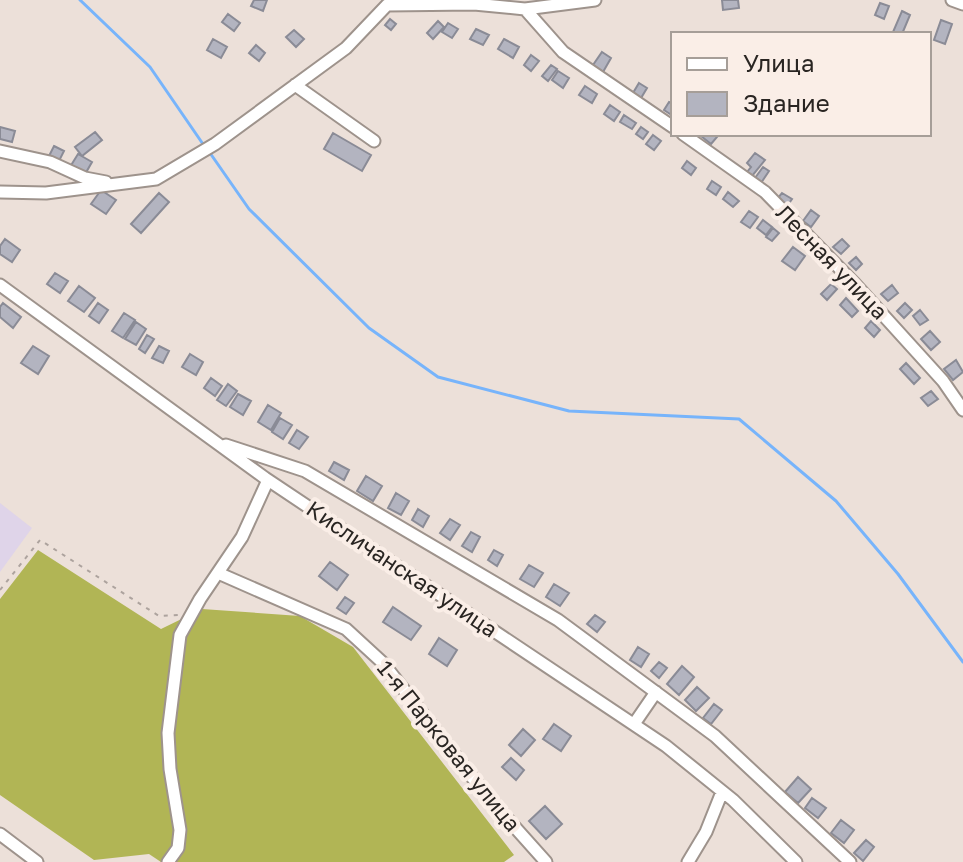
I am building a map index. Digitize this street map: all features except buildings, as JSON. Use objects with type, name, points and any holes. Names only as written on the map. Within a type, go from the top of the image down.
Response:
[{"type":"street","points":[[0,192],[46,193],[156,179],[215,144],[346,48],[385,3],[474,4],[525,9],[595,0]]},
{"type":"street","points":[[952,0],[963,4]]},
{"type":"street","points":[[525,9],[563,52],[671,126]]},
{"type":"street","points":[[295,85],[374,141]]},
{"type":"street","name":"Лесная улица","points":[[686,136],[765,192],[855,284],[943,381],[963,410]]},
{"type":"street","points":[[0,151],[50,162],[85,178],[118,184]]},
{"type":"street","name":"Кисличанская улица","points":[[0,285],[268,480],[666,746],[722,792],[796,862]]},
{"type":"street","points":[[214,440],[305,471],[558,620],[715,736],[850,862]]},
{"type":"street","points":[[168,862],[178,848],[180,830],[170,769],[168,733],[180,635],[242,537],[268,480]]},
{"type":"street","name":"1-я Парковая улица","points":[[218,573],[346,629],[383,663],[486,795],[546,862]]},
{"type":"street","points":[[634,724],[656,692]]},
{"type":"street","points":[[688,862],[706,832],[722,792]]},
{"type":"street","points":[[0,834],[37,862]]},
{"type":"path","points":[[0,590],[40,540],[159,616],[191,614]]},
{"type":"shaded area","points":[[0,503],[32,528],[0,572]]},
{"type":"green space","points":[[38,550],[161,629],[202,609],[300,616],[353,647],[514,855],[504,862],[161,862],[149,854],[94,860],[0,795],[0,599]]},
{"type":"waterway","points":[[80,0],[150,67],[205,147]]},
{"type":"waterway","points":[[210,153],[249,209],[369,328],[438,377],[569,411],[739,419],[836,501],[898,574],[963,662]]}]
